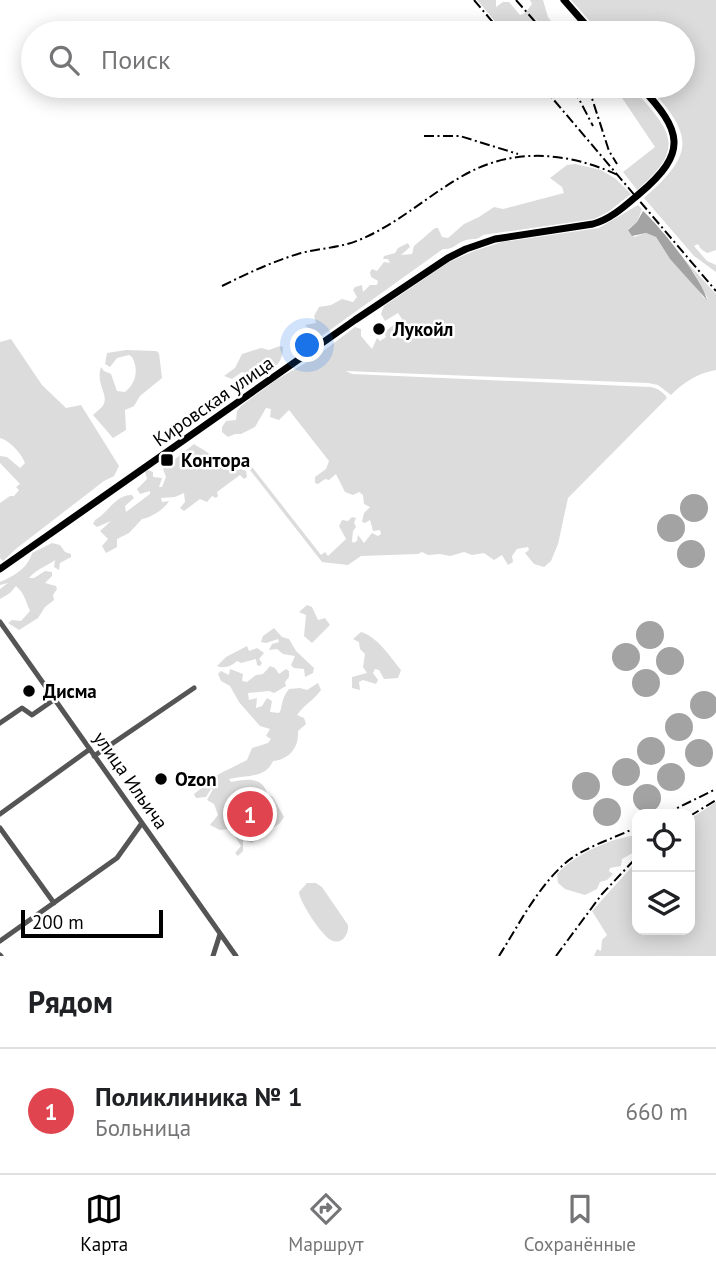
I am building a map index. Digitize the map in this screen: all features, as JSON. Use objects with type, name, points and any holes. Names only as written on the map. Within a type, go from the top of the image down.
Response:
[{"type":"main road","points":[[564,0],[582,21]]},
{"type":"main road","name":"Кировская улица","points":[[0,569],[429,270],[466,248],[495,239],[593,224],[608,218],[651,183],[670,160],[674,149],[674,136],[664,113],[651,98]]},
{"type":"street","name":"улица Ильича","points":[[0,622],[236,956]]},
{"type":"street","points":[[94,756],[194,688]]},
{"type":"street","points":[[0,723],[22,708],[32,715],[55,699]]},
{"type":"street","points":[[0,814],[90,749]]},
{"type":"street","points":[[0,941],[117,858],[142,823]]},
{"type":"street","points":[[0,828],[54,903]]},
{"type":"street","points":[[213,956],[220,934]]},
{"type":"shaded area","points":[[477,0],[496,0],[496,7],[503,2],[509,2],[520,15],[532,4],[530,0],[543,0],[551,21],[537,21],[534,18],[536,21],[495,21]]},
{"type":"shaded area","points":[[571,0],[716,0],[716,250],[707,253],[698,244],[694,246],[707,261],[716,265],[716,272],[694,256],[644,198],[673,168],[680,156],[680,131],[659,98],[695,98],[695,21],[590,21]]},
{"type":"shaded area","points":[[622,98],[641,98],[655,114],[668,137],[664,161],[637,190],[623,172],[655,147]]},
{"type":"shaded area","points":[[575,164],[601,170],[616,179],[631,194],[594,219],[483,235],[443,249],[302,350],[296,347],[296,340],[302,332],[312,331],[305,325],[316,323],[314,316],[319,307],[342,299],[353,302],[357,297],[353,290],[355,287],[362,285],[363,292],[370,285],[377,285],[378,281],[371,277],[370,272],[372,269],[377,271],[384,262],[390,263],[388,259],[383,259],[384,256],[395,253],[398,248],[408,243],[410,247],[401,255],[412,254],[414,246],[435,228],[438,228],[442,237],[448,238],[464,224],[494,207],[503,209],[564,193],[562,187],[550,178],[567,165]]},
{"type":"shaded area","points":[[638,205],[642,209],[637,222],[628,229],[634,237],[646,233],[656,237],[670,259],[704,298],[708,299],[694,273],[673,247],[716,294],[716,370],[692,379],[671,395],[658,385],[648,383],[346,371],[352,374],[650,387],[664,394],[667,398],[568,498],[558,544],[551,561],[544,567],[534,564],[525,553],[529,550],[528,547],[517,549],[512,556],[513,562],[508,565],[502,555],[494,560],[484,553],[472,555],[464,552],[450,556],[428,555],[422,552],[361,556],[348,565],[322,562],[250,470],[252,467],[321,555],[325,552],[328,556],[346,539],[339,526],[342,520],[356,518],[353,543],[357,541],[358,535],[364,543],[372,533],[378,536],[381,534],[380,530],[373,531],[370,520],[362,522],[364,513],[370,507],[364,504],[363,495],[359,492],[353,495],[345,492],[336,474],[329,480],[315,483],[315,477],[326,469],[329,461],[289,410],[279,420],[270,417],[271,409],[266,408],[255,427],[228,437],[222,432],[226,421],[236,420],[241,406],[276,380],[314,358],[355,327],[361,329],[361,336],[372,349],[377,338],[380,341],[386,337],[384,332],[402,319],[398,313],[385,321],[381,314],[384,306],[449,262],[502,242],[599,228]]},
{"type":"shaded area","points":[[643,211],[680,254],[698,280],[707,300],[670,259],[656,237],[646,233],[632,236],[628,230],[637,222]]},
{"type":"shaded area","points":[[11,339],[42,385],[66,408],[81,405],[119,466],[114,476],[104,481],[3,561],[0,558],[0,503],[14,496],[19,490],[16,487],[20,484],[0,463],[0,456],[7,457],[20,468],[25,463],[15,448],[0,438],[0,342]]},
{"type":"shaded area","points":[[283,347],[279,363],[259,377],[242,372],[232,379],[224,376],[235,368],[242,354]]},
{"type":"shaded area","points":[[126,350],[159,353],[162,378],[140,396],[134,406],[125,410],[126,430],[113,438],[93,415],[102,407],[105,399],[100,379],[101,367],[111,374],[117,391],[125,392],[134,380],[136,371],[129,355],[117,358],[110,367],[105,364],[107,353]]},
{"type":"shaded area","points":[[194,444],[222,467],[230,471],[246,471],[247,477],[244,479],[240,475],[217,492],[216,498],[212,496],[207,502],[200,499],[184,511],[180,508],[185,502],[184,493],[161,498],[162,502],[169,501],[153,515],[142,519],[129,533],[117,539],[117,547],[106,553],[102,546],[108,539],[100,531],[111,521],[97,527],[93,524],[95,520],[121,498],[132,495],[134,498],[125,506],[126,512],[150,494],[150,491],[140,494],[137,489],[147,479],[145,472],[148,470],[153,472],[153,477],[162,478],[159,487],[162,487],[166,477],[163,469]]},
{"type":"shaded area","points":[[694,494],[704,498],[708,508],[704,518],[694,522],[684,518],[680,508],[684,498]]},
{"type":"shaded area","points":[[671,514],[681,518],[685,528],[681,538],[671,542],[661,538],[657,528],[661,518]]},
{"type":"shaded area","points":[[691,540],[701,544],[705,554],[701,564],[691,568],[681,564],[677,554],[681,544]]},
{"type":"shaded area","points":[[52,543],[60,545],[71,557],[60,563],[59,570],[54,567],[55,560],[29,578],[45,571],[52,572],[52,576],[45,583],[56,586],[57,589],[53,595],[54,600],[38,618],[19,630],[8,623],[12,620],[21,621],[30,611],[16,586],[0,599],[0,589],[8,583],[0,585],[0,582],[20,571],[32,553]]},
{"type":"shaded area","points":[[307,605],[312,607],[318,620],[325,618],[330,625],[312,643],[304,636],[306,615],[299,612]]},
{"type":"shaded area","points":[[650,621],[660,625],[664,635],[660,645],[650,649],[640,645],[636,635],[640,625]]},
{"type":"shaded area","points":[[274,628],[282,637],[289,639],[296,651],[314,668],[313,673],[305,677],[304,669],[291,665],[295,656],[283,654],[277,649],[269,650],[272,644],[279,642],[278,639],[261,642],[263,636]]},
{"type":"shaded area","points":[[361,632],[373,638],[401,670],[398,678],[384,679],[379,670],[375,669],[373,673],[378,680],[376,684],[363,680],[359,682],[360,690],[352,688],[352,677],[367,673],[363,667],[365,654],[360,649],[359,642],[353,639]]},
{"type":"shaded area","points":[[626,643],[636,647],[640,657],[636,667],[626,671],[616,667],[612,657],[616,647]]},
{"type":"shaded area","points":[[247,646],[249,651],[257,648],[264,653],[259,659],[262,663],[260,666],[257,665],[256,659],[241,663],[237,661],[225,667],[217,666],[226,657]]},
{"type":"shaded area","points":[[670,647],[680,651],[684,661],[680,671],[670,675],[660,671],[656,661],[660,651]]},
{"type":"shaded area","points":[[270,666],[279,674],[286,669],[289,671],[286,686],[274,693],[248,693],[249,700],[257,698],[256,708],[262,706],[267,698],[272,701],[270,712],[279,713],[289,689],[307,690],[318,683],[321,690],[297,715],[304,718],[306,724],[298,731],[295,747],[289,755],[273,761],[270,767],[260,774],[229,779],[231,782],[253,780],[262,784],[284,817],[280,823],[252,843],[243,840],[243,851],[238,856],[235,853],[241,846],[230,829],[220,830],[210,825],[218,815],[214,804],[207,800],[213,789],[206,797],[196,798],[194,794],[219,774],[247,760],[252,748],[268,743],[271,739],[266,736],[270,729],[260,726],[218,674],[221,671],[229,675],[230,669],[243,674],[242,681],[247,682],[256,675],[263,674]]},
{"type":"shaded area","points":[[646,669],[656,673],[660,683],[656,693],[646,697],[636,693],[632,683],[636,673]]},
{"type":"shaded area","points":[[704,691],[714,695],[717,710],[714,715],[704,719],[694,715],[690,705],[694,695]]},
{"type":"shaded area","points":[[679,713],[689,717],[693,727],[689,737],[679,741],[669,737],[665,727],[669,717]]},
{"type":"shaded area","points":[[651,737],[661,741],[665,751],[661,761],[651,765],[641,761],[637,751],[641,741]]},
{"type":"shaded area","points":[[699,739],[709,743],[713,753],[709,763],[699,767],[689,763],[685,753],[689,743]]},
{"type":"shaded area","points":[[626,758],[636,762],[640,772],[636,782],[626,786],[616,782],[612,772],[616,762]]},
{"type":"shaded area","points":[[671,763],[681,767],[685,777],[681,787],[671,791],[661,787],[657,777],[661,767]]},
{"type":"shaded area","points":[[586,772],[596,776],[600,786],[596,796],[586,800],[576,796],[572,786],[576,776]]},
{"type":"shaded area","points":[[642,785],[652,785],[660,793],[660,803],[655,809],[639,809],[634,803],[634,793]]},
{"type":"shaded area","points":[[607,798],[617,802],[621,812],[617,822],[607,826],[597,822],[593,812],[597,802]]},
{"type":"shaded area","points":[[716,802],[716,956],[594,956],[597,949],[601,951],[602,940],[607,935],[592,911],[632,867],[632,935],[695,935],[695,816]]},
{"type":"shaded area","points":[[632,836],[632,853],[622,859],[621,866],[610,868],[609,871],[613,874],[600,882],[597,889],[585,895],[565,889],[558,883],[557,874],[573,860],[605,843]]},
{"type":"shaded area","points":[[307,883],[316,883],[322,887],[348,925],[346,935],[341,940],[335,941],[327,937],[307,910],[299,892]]},
{"type":"railway","points":[[474,0],[492,21]]},
{"type":"railway","points":[[516,0],[534,21]]},
{"type":"railway","points":[[552,98],[716,291]]},
{"type":"railway","points":[[578,98],[593,126]]},
{"type":"railway","points":[[592,98],[609,151],[617,164]]},
{"type":"railway","points":[[424,136],[460,136],[518,154]]},
{"type":"railway","points":[[222,286],[291,256],[345,245],[373,234],[459,178],[498,161],[518,157],[558,157],[618,175]]},
{"type":"railway","points":[[675,809],[716,789]]},
{"type":"railway","points":[[695,813],[716,800]]},
{"type":"railway","points":[[499,956],[535,898],[561,867],[587,849],[632,829]]},
{"type":"railway","points":[[556,956],[602,894],[632,862]]},
{"type":"place","name":"Лукойл","points":[[379,329]]},
{"type":"place","name":"Контора","points":[[167,460]]},
{"type":"place","name":"Дисма","points":[[29,691]]},
{"type":"place","name":"Ozon","points":[[161,779]]},
{"type":"place","name":"Поликлиника № 1","points":[[250,814]]}]
